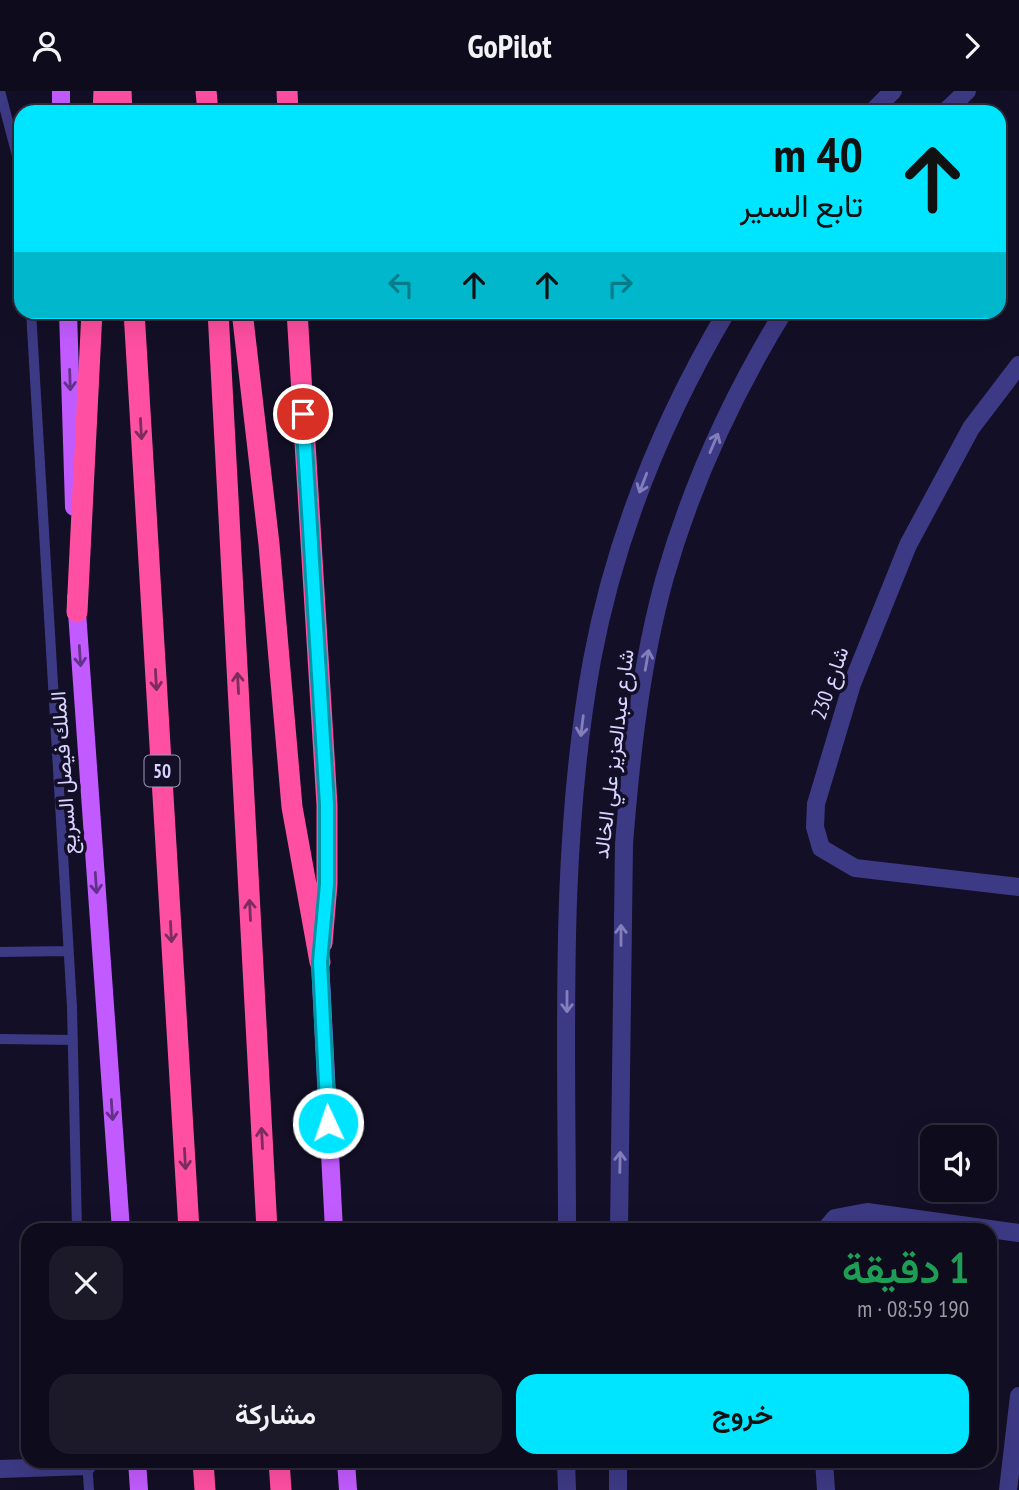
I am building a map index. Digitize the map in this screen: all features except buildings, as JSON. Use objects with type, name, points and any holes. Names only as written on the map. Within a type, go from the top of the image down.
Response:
[{"type":"highway","points":[[77,612],[92,319]]},
{"type":"highway","name":"50","points":[[134,319],[189,1223]]},
{"type":"highway","points":[[218,319],[267,1223]]},
{"type":"highway","points":[[244,319],[269,544],[292,807],[320,962]]},
{"type":"highway","points":[[297,319],[327,805],[327,884],[320,962]]},
{"type":"highway","points":[[203,1468],[205,1490]]},
{"type":"highway","points":[[279,1468],[281,1490]]},
{"type":"main road","name":"الملك فيصل السريع","points":[[68,319],[77,612],[121,1223]]},
{"type":"main road","points":[[320,962],[334,1223]]},
{"type":"main road","points":[[137,1468],[137,1490]]},
{"type":"main road","points":[[346,1468],[348,1490]]},
{"type":"street","points":[[879,105],[893,91]]},
{"type":"street","points":[[952,105],[967,91]]},
{"type":"street","name":"شارع عبدالعزيز علي الخالد","points":[[567,1223],[568,913],[571,834],[592,660],[616,561],[645,478],[671,416],[723,319]]},
{"type":"street","name":"شارع عبدالعزيز علي الخالد","points":[[619,1223],[623,856],[629,780],[647,659],[665,578],[698,481],[741,387],[779,319]]},
{"type":"street","name":"شارع 230","points":[[1017,371],[971,428],[908,545],[852,684],[816,804],[815,827],[821,848],[855,868],[1019,887]]},
{"type":"street","points":[[831,1223],[835,1218],[867,1212],[947,1223]]},
{"type":"street","points":[[997,1230],[1019,1233]]},
{"type":"street","points":[[1008,1490],[1019,1396]]},
{"type":"street","points":[[0,1469],[21,1468]]},
{"type":"street","points":[[566,1468],[566,1490]]},
{"type":"street","points":[[618,1468],[618,1490]]},
{"type":"street","points":[[824,1468],[826,1490]]},
{"type":"lane","points":[[0,91],[14,144]]},
{"type":"lane","points":[[30,319],[73,1040],[78,1223]]},
{"type":"lane","points":[[0,952],[68,951]]},
{"type":"lane","points":[[0,1039],[73,1040]]},
{"type":"lane","points":[[87,1468],[89,1490]]},
{"type":"route","points":[[303,414],[327,805],[327,884],[320,962],[328,1123]]}]
